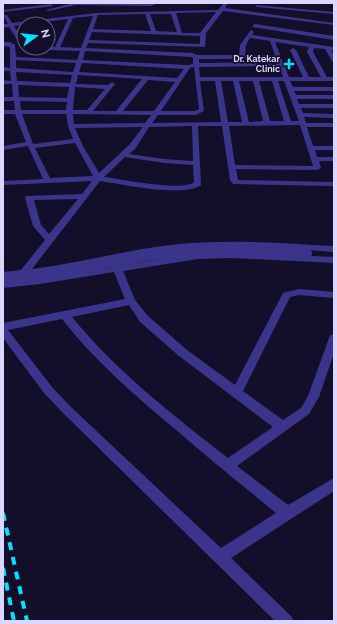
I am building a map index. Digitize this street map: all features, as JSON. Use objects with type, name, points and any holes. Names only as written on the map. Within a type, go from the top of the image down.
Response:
[{"type":"street","points":[[16,34],[4,13],[50,6],[71,6],[76,3],[150,5],[156,3]]},
{"type":"street","points":[[87,41],[203,46],[203,35],[226,3]]},
{"type":"street","points":[[287,3],[316,6],[314,11]]},
{"type":"street","points":[[252,13],[258,4],[334,14]]},
{"type":"street","points":[[45,16],[50,6]]},
{"type":"street","points":[[56,20],[96,14],[220,10],[334,24]]},
{"type":"street","points":[[172,12],[180,34]]},
{"type":"street","points":[[119,19],[120,13]]},
{"type":"street","points":[[147,13],[154,33]]},
{"type":"street","points":[[96,14],[76,73],[70,100],[69,113],[78,141],[98,178]]},
{"type":"street","points":[[242,57],[243,45],[262,15]]},
{"type":"street","points":[[71,17],[57,48],[190,54],[196,57],[278,57]]},
{"type":"street","points":[[3,26],[16,24]]},
{"type":"street","points":[[254,26],[334,38]]},
{"type":"street","points":[[90,30],[116,28],[154,33],[203,35]]},
{"type":"street","points":[[108,42],[116,28]]},
{"type":"street","points":[[249,36],[334,49]]},
{"type":"street","points":[[232,167],[317,168],[303,124],[272,40]]},
{"type":"street","points":[[6,43],[16,45]]},
{"type":"street","points":[[6,43],[11,56],[18,99],[18,112],[31,145],[48,181]]},
{"type":"street","points":[[312,46],[310,52],[326,79]]},
{"type":"street","points":[[327,48],[334,60]]},
{"type":"street","points":[[294,50],[307,79]]},
{"type":"street","points":[[11,56],[80,62],[188,67],[196,65],[281,64]]},
{"type":"street","points":[[3,112],[200,112],[202,110],[197,79],[196,57]]},
{"type":"street","points":[[260,64],[265,79]]},
{"type":"street","points":[[24,278],[49,239],[98,178],[124,155],[188,67]]},
{"type":"street","points":[[3,68],[179,80]]},
{"type":"street","points":[[88,113],[120,75]]},
{"type":"street","points":[[118,113],[147,77]]},
{"type":"street","points":[[236,78],[246,123]]},
{"type":"street","points":[[197,79],[334,79]]},
{"type":"street","points":[[218,79],[234,180],[240,183],[334,184]]},
{"type":"street","points":[[256,79],[267,123]]},
{"type":"street","points":[[274,79],[288,123]]},
{"type":"street","points":[[3,82],[15,81],[109,87]]},
{"type":"street","points":[[290,89],[334,89]]},
{"type":"street","points":[[293,97],[334,97]]},
{"type":"street","points":[[3,99],[70,100]]},
{"type":"street","points":[[296,106],[334,106]]},
{"type":"street","points":[[300,116],[334,116]]},
{"type":"street","points":[[72,126],[195,126],[225,123],[334,125]]},
{"type":"street","points":[[3,183],[98,178],[159,186],[187,188],[194,186],[198,183],[195,126]]},
{"type":"street","points":[[3,148],[78,141]]},
{"type":"street","points":[[311,148],[334,148]]},
{"type":"street","points":[[124,155],[164,161],[197,163]]},
{"type":"street","points":[[315,159],[334,159]]},
{"type":"street","points":[[49,239],[37,226],[29,198],[84,196]]},
{"type":"street","points":[[3,285],[24,278],[113,258],[176,247],[211,244],[250,244],[334,249]]},
{"type":"street","points":[[3,281],[40,277],[150,257],[197,251],[238,250],[334,254]]},
{"type":"street","points":[[3,276],[24,278],[117,269],[182,258],[214,255],[249,255],[334,260]]},
{"type":"street","points":[[113,258],[131,301],[144,319],[183,353],[283,426]]},
{"type":"street","points":[[237,392],[286,295],[299,292],[334,295]]},
{"type":"street","points":[[3,327],[131,301]]},
{"type":"street","points":[[65,315],[80,334],[138,392],[286,513]]},
{"type":"street","points":[[3,330],[48,390],[67,410],[286,621]]},
{"type":"street","points":[[227,466],[305,411],[334,338]]},
{"type":"street","points":[[220,557],[286,513],[334,484]]},
{"type":"railway","points":[[3,513],[27,621]]},
{"type":"railway","points":[[3,568],[14,621]]},
{"type":"place","name":"Dr. Katekar Clinic","points":[[289,64]]}]
